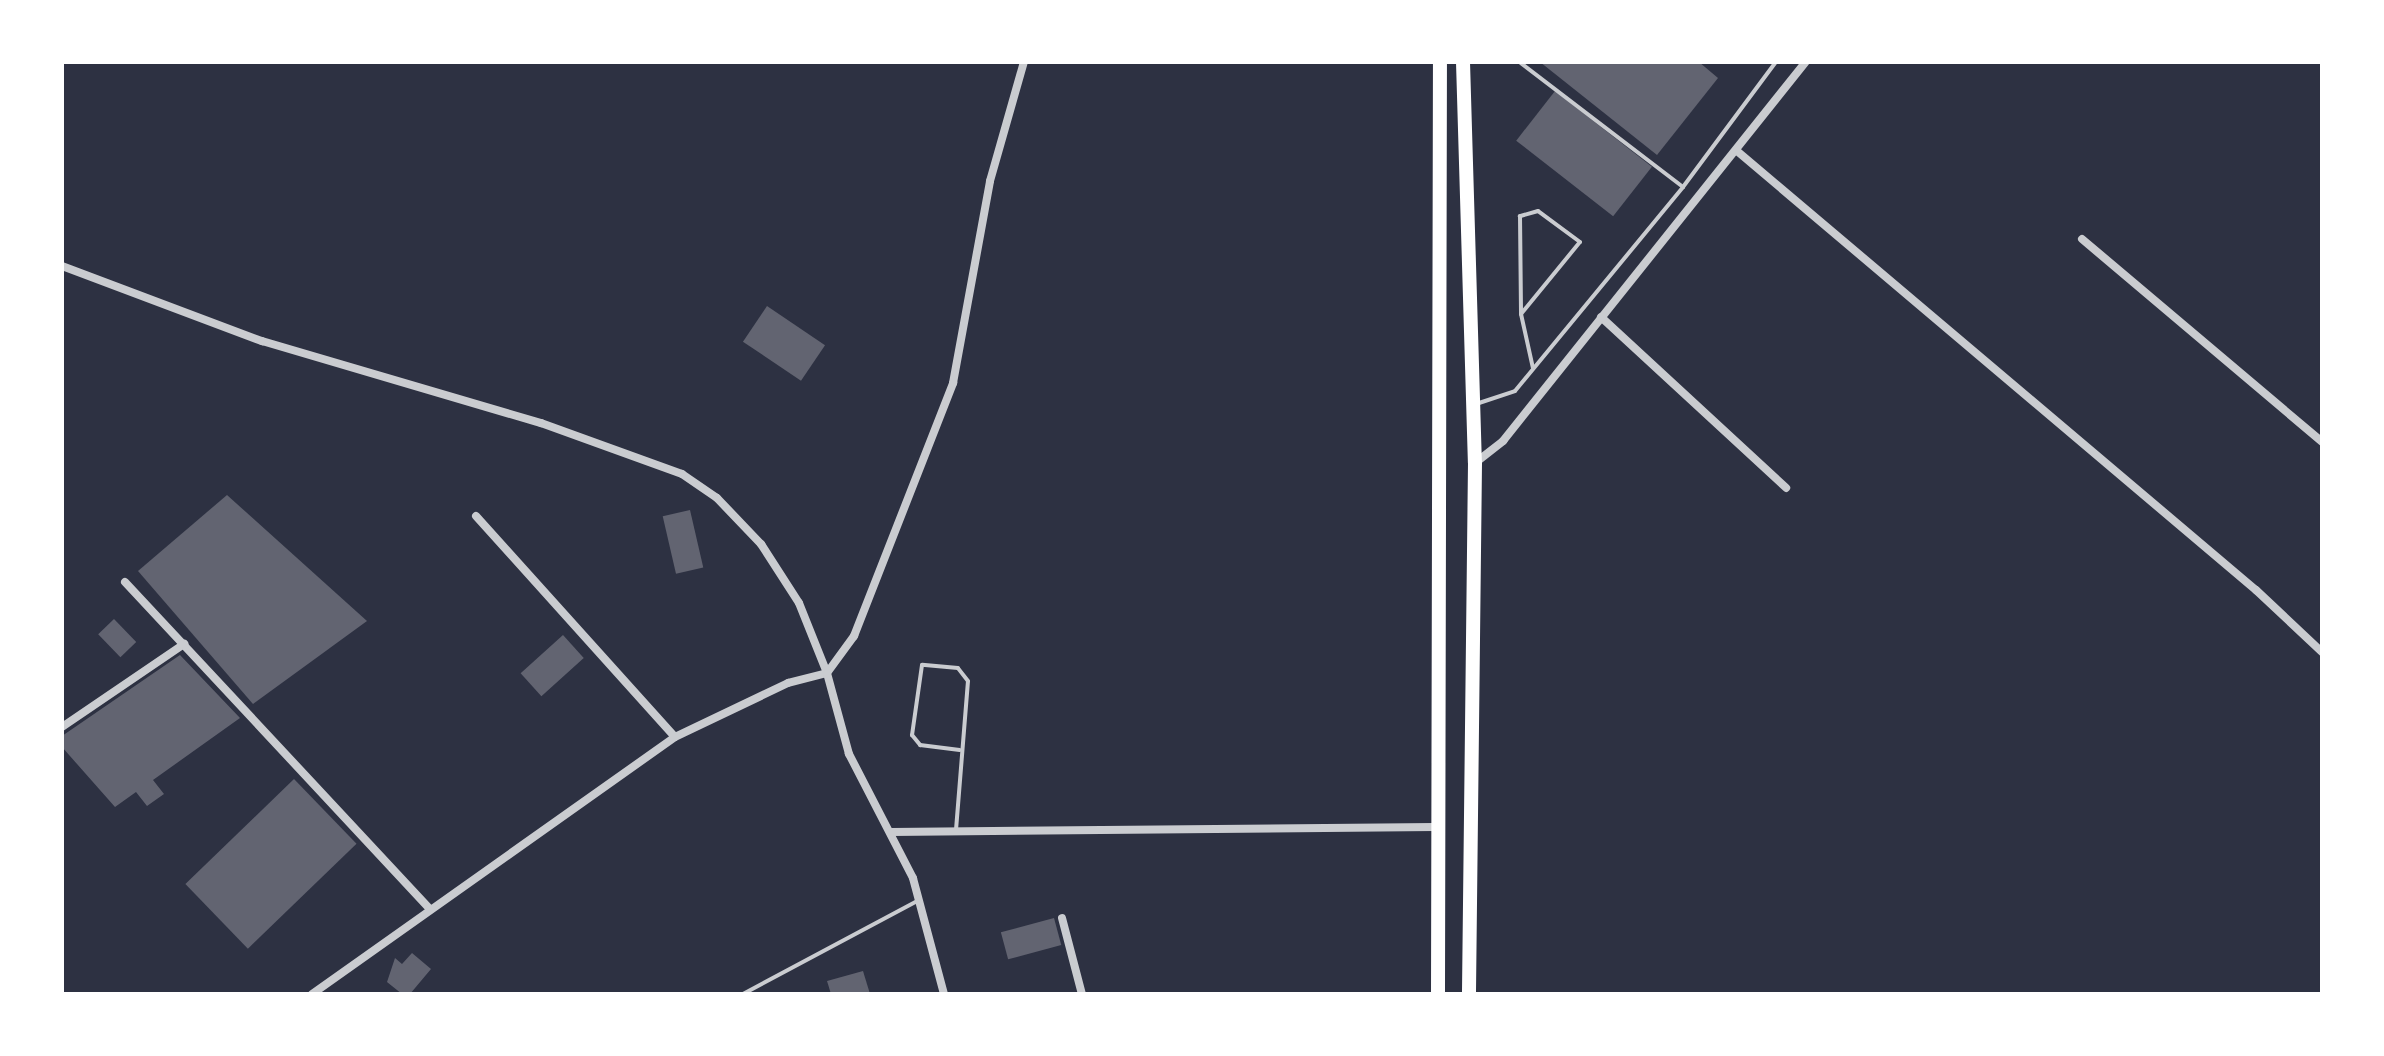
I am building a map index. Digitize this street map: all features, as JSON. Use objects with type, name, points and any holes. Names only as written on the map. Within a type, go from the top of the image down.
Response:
[{"type":"highway","points":[[1438,994],[1435,827],[1440,62]]},
{"type":"highway","points":[[1463,62],[1475,463],[1469,994]]},
{"type":"street","points":[[312,994],[675,737],[788,683],[827,673],[854,636],[953,383],[990,181],[1024,62]]},
{"type":"street","points":[[1475,463],[1503,441],[1806,62]]},
{"type":"street","points":[[1737,151],[2256,590],[2322,652]]},
{"type":"street","points":[[2082,239],[2322,442]]},
{"type":"street","points":[[62,266],[262,341],[541,423],[682,474],[717,498],[769,556],[799,603],[827,673],[849,754],[891,832],[919,900],[944,994]]},
{"type":"street","points":[[1601,317],[1786,488]]},
{"type":"street","points":[[476,516],[675,737]]},
{"type":"street","points":[[125,582],[430,909]]},
{"type":"street","points":[[62,727],[184,644]]},
{"type":"street","points":[[891,832],[1435,827]]},
{"type":"street","points":[[1062,918],[1082,994]]},
{"type":"lane","points":[[1473,405],[1515,391],[1683,187],[1776,62]]},
{"type":"lane","points":[[1521,63],[1683,187]]},
{"type":"lane","points":[[1521,314],[1580,242],[1538,211],[1520,216],[1521,314],[1533,368]]},
{"type":"lane","points":[[955,832],[968,681],[958,668],[922,665],[912,735],[920,745],[960,750]]},
{"type":"lane","points":[[743,994],[919,900]]},
{"type":"building","points":[[1540,62],[1699,62],[1718,78],[1657,155]]},
{"type":"building","points":[[1555,91],[1652,167],[1613,216],[1516,141]]},
{"type":"building","points":[[767,306],[825,345],[801,381],[743,342]]},
{"type":"building","points":[[227,495],[367,621],[253,704],[138,571]]},
{"type":"building","points":[[690,510],[703,567],[676,574],[663,516]]},
{"type":"building","points":[[114,619],[136,642],[120,657],[98,634]]},
{"type":"building","points":[[563,635],[584,658],[541,696],[521,673]]},
{"type":"building","points":[[180,655],[240,718],[153,780],[164,794],[147,806],[136,792],[115,807],[62,747],[62,736]]},
{"type":"building","points":[[294,779],[357,844],[248,949],[185,884]]},
{"type":"building","points":[[1054,918],[1061,945],[1008,959],[1001,932]]},
{"type":"building","points":[[412,953],[431,969],[410,994],[402,994],[387,982],[395,958],[402,964]]},
{"type":"building","points":[[863,971],[870,994],[831,994],[827,981]]}]
